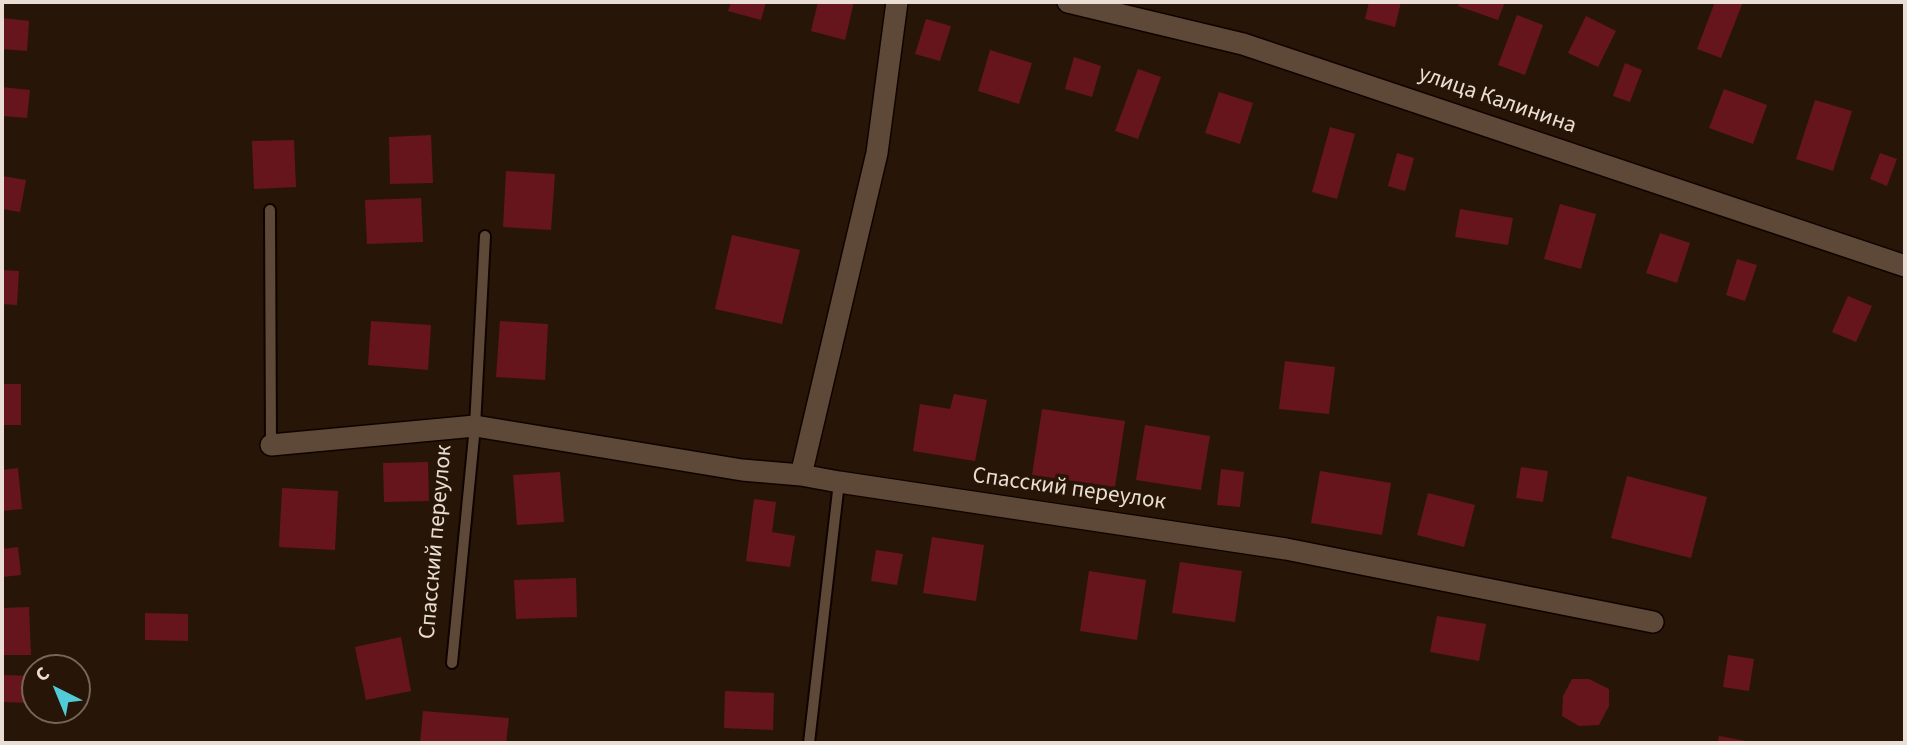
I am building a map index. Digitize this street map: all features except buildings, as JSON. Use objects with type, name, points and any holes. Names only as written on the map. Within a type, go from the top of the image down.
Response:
[{"type":"street","points":[[801,475],[877,153],[897,2]]},
{"type":"street","name":"улица Калинина","points":[[1068,2],[1244,44],[1905,266]]},
{"type":"street","name":"Спасский переулок","points":[[271,445],[475,426],[742,470],[801,475],[1286,549],[1653,622]]},
{"type":"lane","points":[[270,209],[271,445]]},
{"type":"lane","name":"Спасский переулок","points":[[452,663],[475,426],[485,236]]},
{"type":"lane","points":[[809,743],[839,482]]}]
